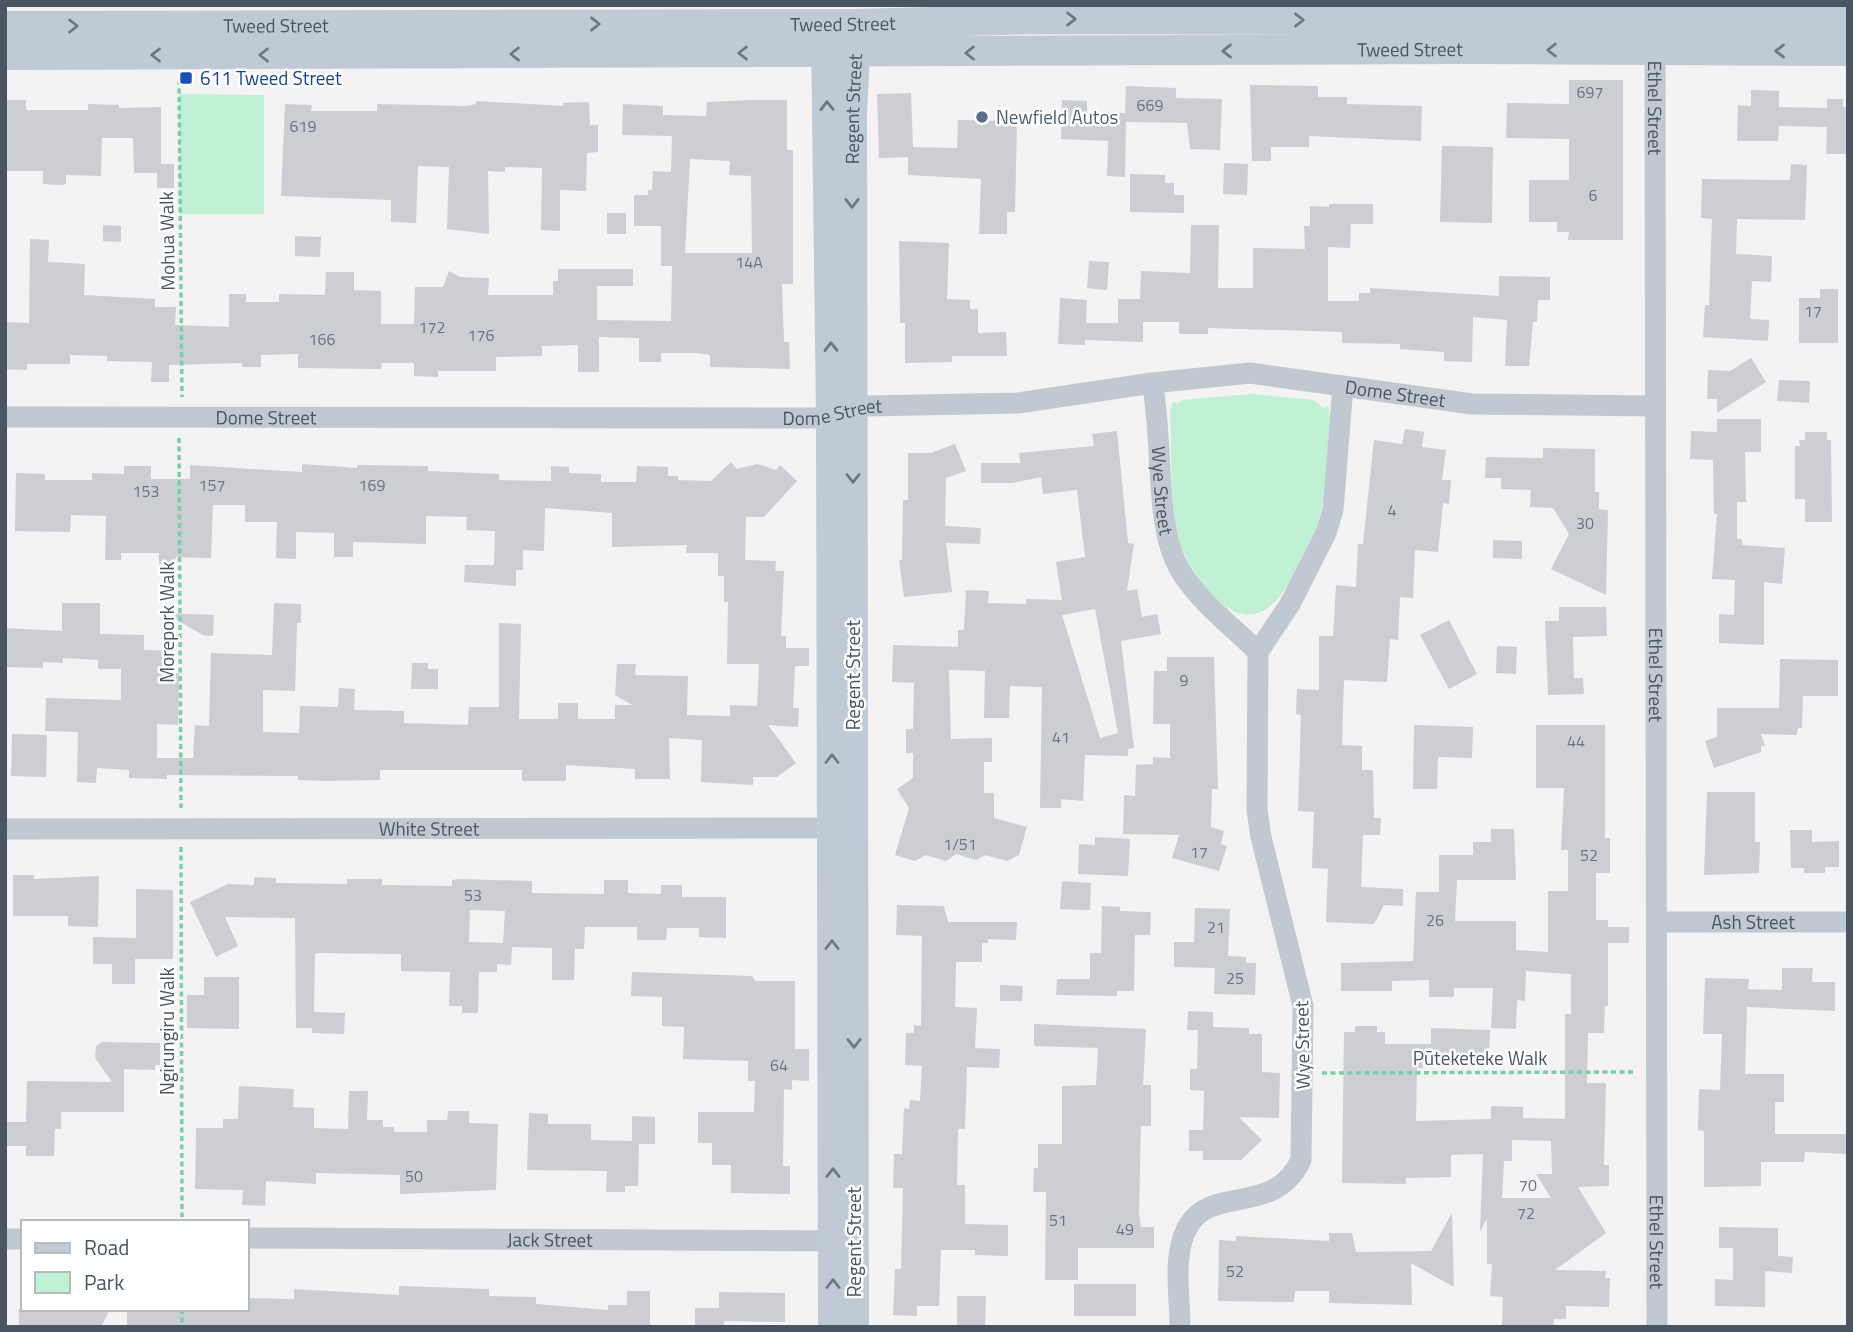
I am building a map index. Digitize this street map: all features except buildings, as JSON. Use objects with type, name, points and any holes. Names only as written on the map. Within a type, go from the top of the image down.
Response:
[{"type":"main road","name":"Tweed Street","points":[[856,38],[1037,12],[1477,13],[1655,36],[1848,51]]},
{"type":"main road","name":"Tweed Street","points":[[5,26],[213,16],[401,25],[856,38],[1038,53],[1655,36],[1848,22]]},
{"type":"main road","points":[[213,16],[224,55]]},
{"type":"main road","points":[[401,25],[401,54]]},
{"type":"main road","name":"Tweed Street","points":[[5,55],[401,54],[826,38]]},
{"type":"main road","name":"Regent Street","points":[[826,38],[842,413]]},
{"type":"main road","name":"Regent Street","points":[[854,1327],[844,1241],[842,413],[856,38]]},
{"type":"main road","name":"Regent Street","points":[[833,1327],[844,1241]]},
{"type":"street","points":[[1037,12],[1038,53]]},
{"type":"street","name":"Ethel Street","points":[[1655,36],[1653,406],[1659,922],[1657,1327]]},
{"type":"street","name":"Dome Street","points":[[5,417],[842,413],[868,406],[1018,403],[1152,383],[1250,373],[1472,404],[1653,406]]},
{"type":"street","name":"Wye Street","points":[[1152,383],[1166,525],[1176,562],[1197,592],[1258,652],[1257,810],[1261,837],[1303,1006],[1301,1160],[1294,1174],[1271,1193],[1211,1205],[1197,1214],[1186,1228],[1180,1248],[1180,1327]]},
{"type":"street","points":[[1258,652],[1290,604],[1326,533],[1333,510],[1343,386]]},
{"type":"street","name":"White Street","points":[[5,829],[843,828]]},
{"type":"street","name":"Ash Street","points":[[1659,922],[1848,922]]},
{"type":"street","name":"Jack Street","points":[[248,1238],[844,1241]]},
{"type":"path","name":"Mohua Walk","points":[[179,80],[182,402]]},
{"type":"path","name":"Morepork Walk","points":[[179,435],[181,810]]},
{"type":"path","name":"Ngirungiru Walk","points":[[181,845],[182,1217]]},
{"type":"path","name":"Pūteketeke Walk","points":[[1320,1073],[1639,1072]]},
{"type":"green space","points":[[179,94],[264,95],[264,214],[179,214]]},
{"type":"green space","points":[[1252,394],[1313,400],[1324,408],[1328,406],[1330,415],[1325,491],[1313,536],[1291,579],[1276,601],[1255,614],[1242,614],[1228,608],[1212,595],[1182,549],[1174,509],[1170,411],[1173,402],[1177,404],[1182,400]]},
{"type":"place","name":"611 Tweed Street","points":[[186,78]]},
{"type":"place","name":"Newfield Autos","points":[[982,117]]}]
